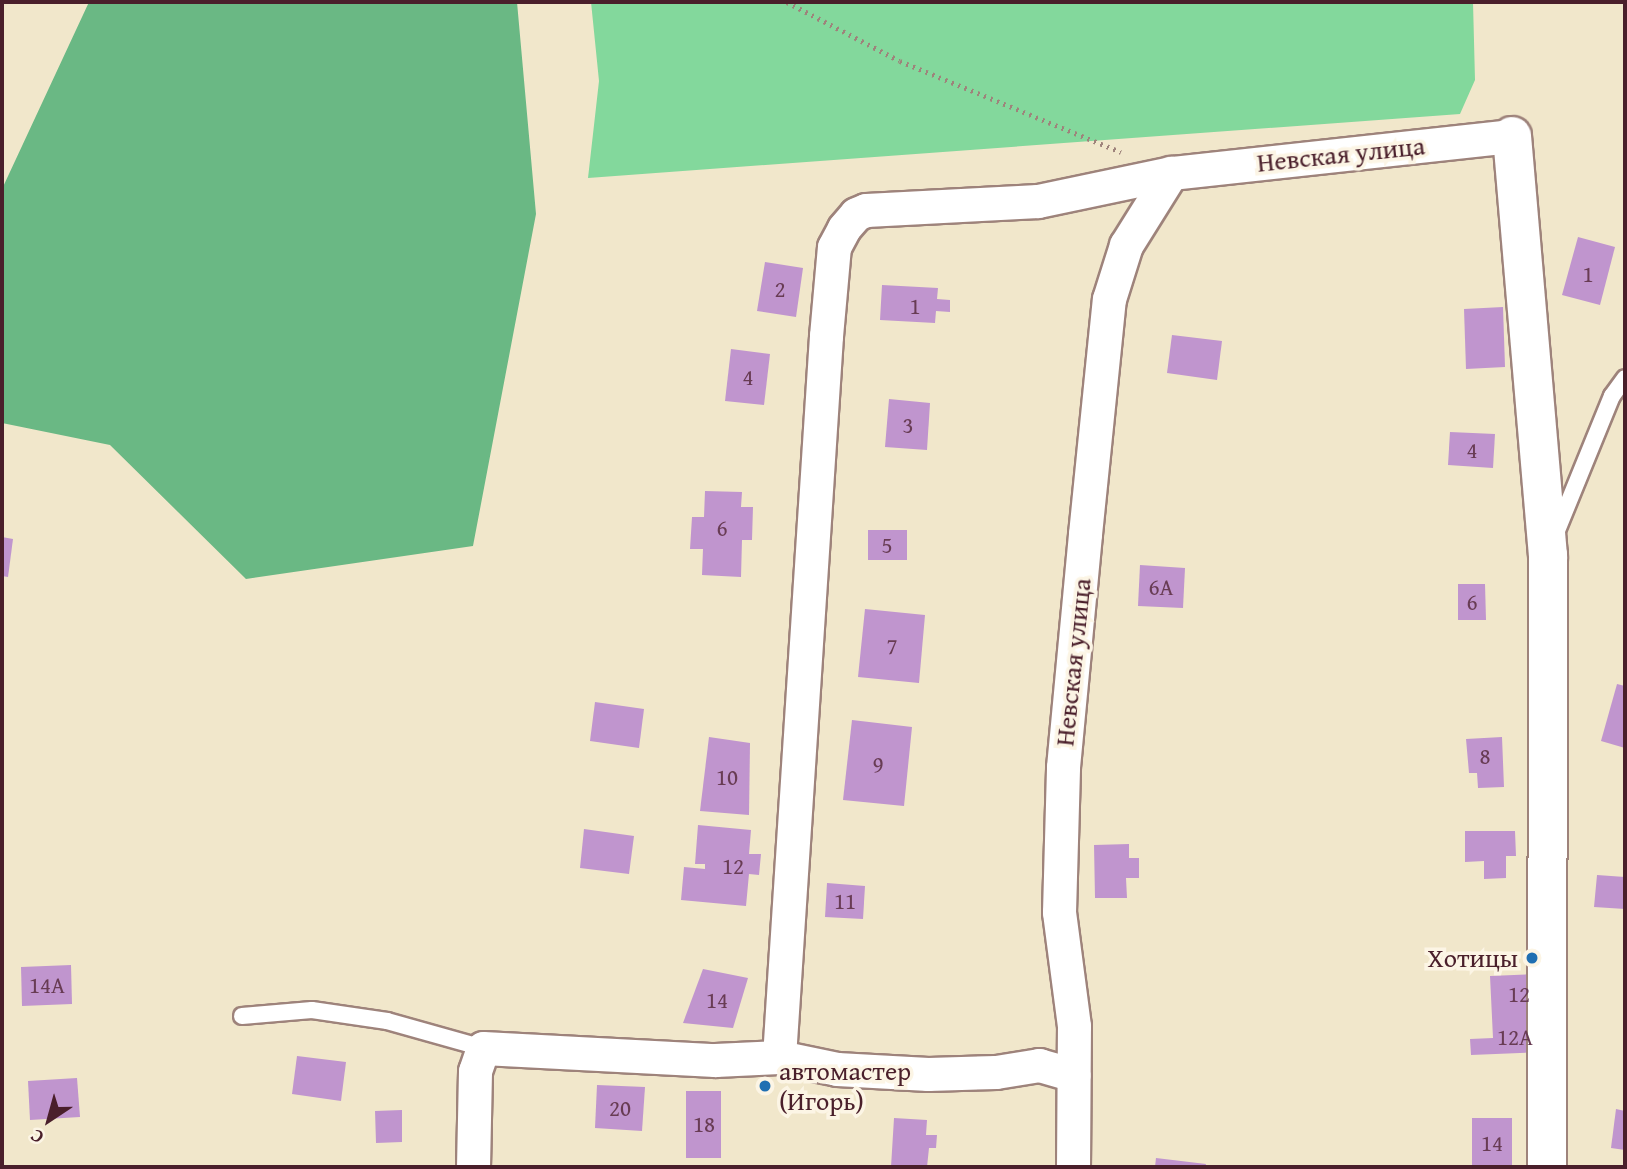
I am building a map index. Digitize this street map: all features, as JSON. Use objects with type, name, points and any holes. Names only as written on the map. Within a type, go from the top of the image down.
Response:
[{"type":"street","name":"Невская улица","points":[[779,1057],[834,247],[856,214],[866,211],[1038,201],[1171,173],[1512,136]]},
{"type":"street","points":[[1512,136],[1548,555],[1547,1167]]},
{"type":"street","name":"Невская улица","points":[[1073,1167],[1074,1026],[1059,912],[1063,767],[1109,299],[1126,245],[1171,173]]},
{"type":"street","points":[[473,1167],[475,1071],[483,1048],[715,1060],[779,1057],[837,1069],[928,1074],[996,1072],[1039,1065],[1074,1075]]},
{"type":"lane","points":[[1548,555],[1612,396],[1625,378]]},
{"type":"lane","points":[[242,1016],[313,1010],[387,1021],[483,1048]]},
{"type":"path","points":[[787,2],[900,61],[1171,173]]},
{"type":"green space","points":[[89,2],[517,2],[536,214],[473,546],[246,579],[110,445],[2,423],[2,189]]},
{"type":"green space","points":[[591,2],[1473,2],[1475,80],[1460,114],[588,178],[599,81]]},
{"type":"building","points":[[1578,237],[1615,247],[1600,305],[1562,295]]},
{"type":"building","points":[[765,262],[803,268],[796,317],[757,311]]},
{"type":"building","points":[[882,285],[938,288],[937,299],[950,300],[950,312],[936,311],[935,323],[880,320]]},
{"type":"building","points":[[1503,307],[1505,367],[1466,369],[1464,309]]},
{"type":"building","points":[[1172,335],[1222,341],[1217,380],[1167,373]]},
{"type":"building","points":[[731,349],[770,354],[764,405],[725,401]]},
{"type":"building","points":[[889,399],[930,403],[927,450],[885,447]]},
{"type":"building","points":[[1450,432],[1495,434],[1493,468],[1448,465]]},
{"type":"building","points":[[705,491],[742,492],[741,507],[753,507],[752,540],[742,540],[741,577],[702,575],[703,549],[690,549],[692,517],[704,517]]},
{"type":"building","points":[[868,530],[907,530],[907,560],[868,560]]},
{"type":"building","points":[[2,537],[13,539],[8,577],[2,576]]},
{"type":"building","points":[[1140,565],[1185,568],[1183,608],[1138,606]]},
{"type":"building","points":[[1458,584],[1485,584],[1486,620],[1458,620]]},
{"type":"building","points":[[865,609],[925,615],[919,683],[858,677]]},
{"type":"building","points":[[1617,684],[1625,686],[1625,748],[1601,741]]},
{"type":"building","points":[[595,702],[644,709],[639,748],[590,741]]},
{"type":"building","points":[[852,720],[912,727],[904,806],[843,800]]},
{"type":"building","points":[[709,737],[750,743],[749,815],[700,811]]},
{"type":"building","points":[[1502,737],[1504,787],[1478,788],[1477,773],[1469,773],[1466,739]]},
{"type":"building","points":[[698,825],[751,830],[749,854],[761,854],[759,875],[749,874],[746,906],[681,900],[684,867],[705,869],[705,864],[695,864]]},
{"type":"building","points":[[584,829],[634,836],[629,874],[580,868]]},
{"type":"building","points":[[1465,831],[1515,831],[1516,856],[1506,856],[1506,878],[1484,879],[1484,861],[1465,862]]},
{"type":"building","points":[[1129,844],[1129,858],[1139,858],[1139,878],[1126,878],[1127,898],[1095,898],[1094,845]]},
{"type":"building","points":[[1597,875],[1625,877],[1625,909],[1594,907]]},
{"type":"building","points":[[827,883],[865,886],[863,919],[825,917]]},
{"type":"building","points":[[71,965],[72,1004],[22,1006],[21,967]]},
{"type":"building","points":[[703,969],[748,978],[733,1028],[683,1023]]},
{"type":"building","points":[[1537,974],[1541,1052],[1471,1055],[1470,1039],[1493,1038],[1490,976]]},
{"type":"building","points":[[297,1056],[346,1062],[341,1101],[292,1094]]},
{"type":"building","points":[[77,1078],[80,1117],[30,1120],[28,1081]]},
{"type":"building","points":[[597,1085],[645,1087],[642,1131],[595,1128]]},
{"type":"building","points":[[686,1091],[721,1091],[721,1158],[686,1158]]},
{"type":"building","points":[[1616,1109],[1625,1111],[1625,1150],[1611,1148]]},
{"type":"building","points":[[402,1110],[402,1142],[376,1143],[375,1111]]},
{"type":"building","points":[[894,1118],[927,1120],[926,1135],[937,1135],[936,1148],[929,1148],[927,1167],[891,1167]]},
{"type":"building","points":[[1472,1118],[1512,1118],[1512,1167],[1472,1167]]},
{"type":"building","points":[[1156,1158],[1206,1164],[1205,1167],[1155,1167]]},
{"type":"place","name":"Хотицы","points":[[1532,958]]},
{"type":"place","name":"автомастер (Игорь)","points":[[765,1086]]}]
